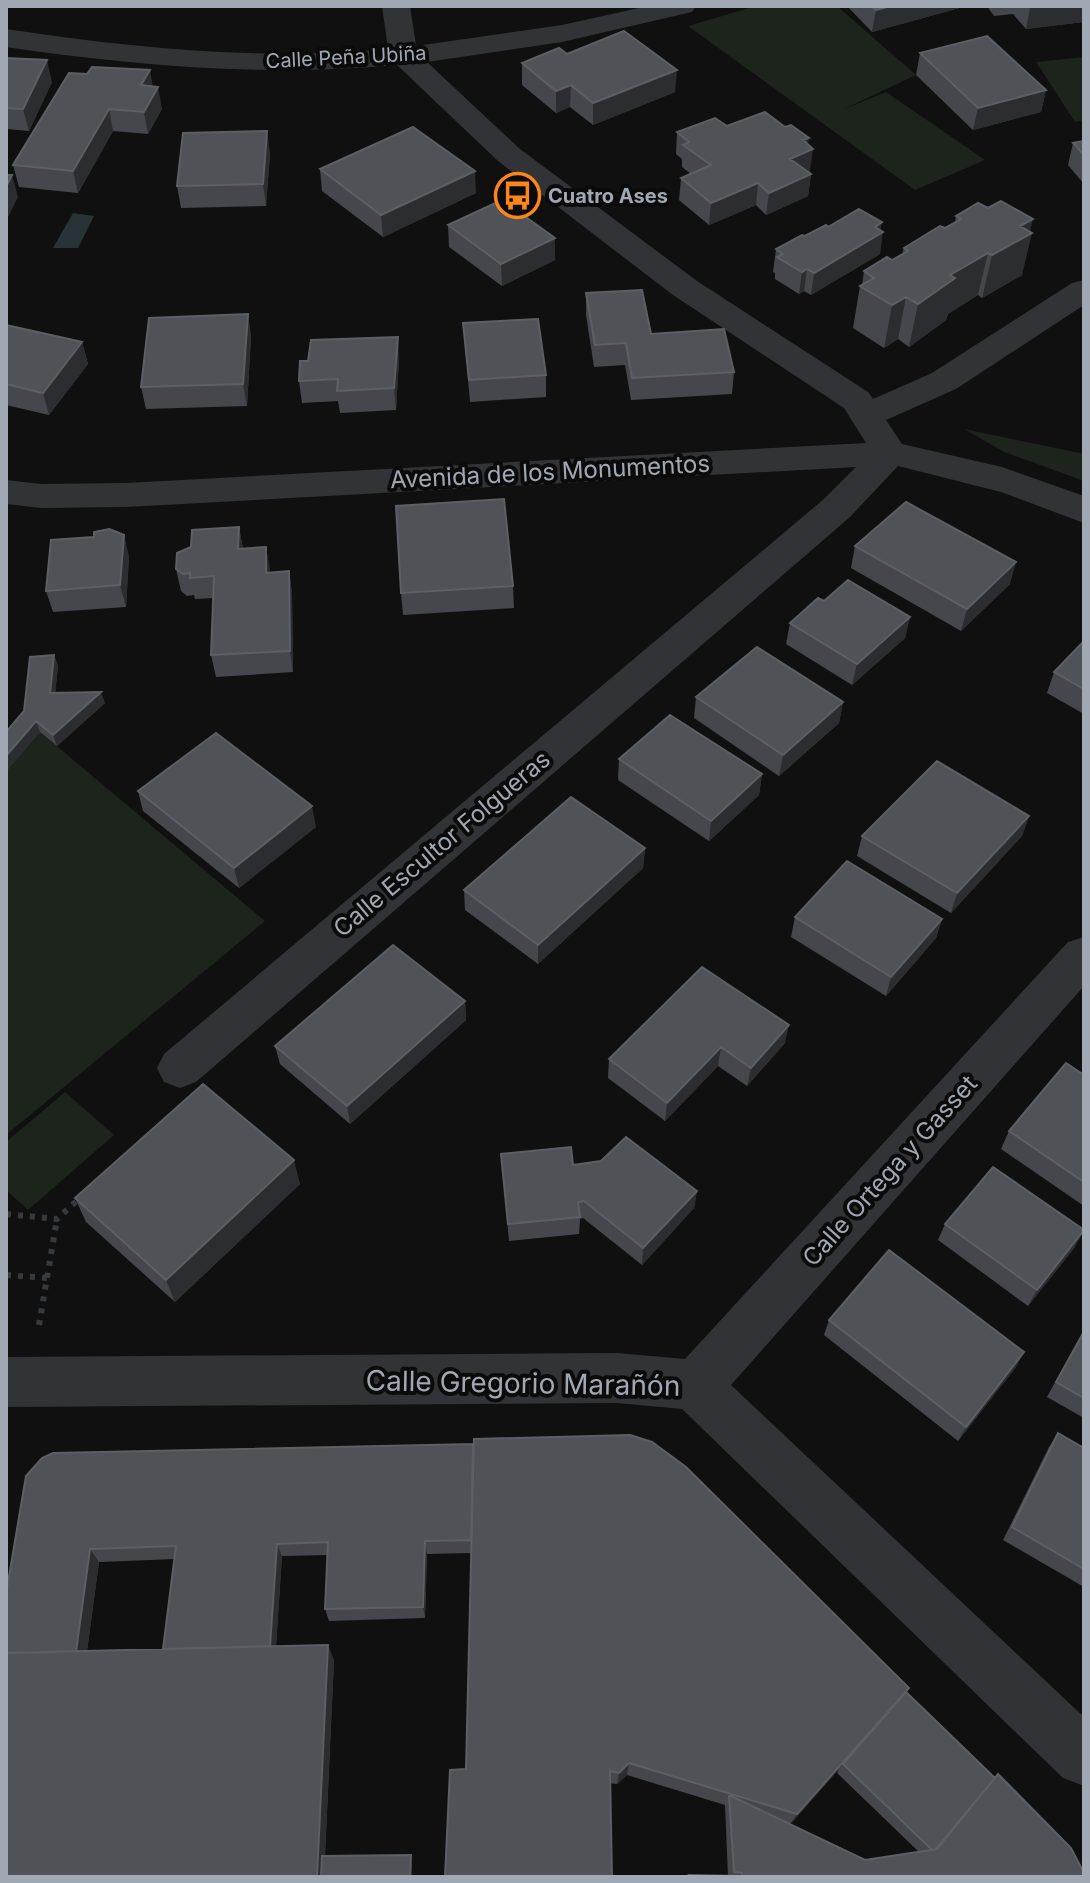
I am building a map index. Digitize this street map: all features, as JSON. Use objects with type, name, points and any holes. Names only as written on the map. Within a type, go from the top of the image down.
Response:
[{"type":"street","points":[[396,6],[398,34],[405,57],[509,155],[685,288],[856,400],[890,453]]},
{"type":"street","name":"Calle Peña Ubiña","points":[[6,38],[139,56],[195,60],[277,62],[405,57],[579,31],[682,6]]},
{"type":"street","points":[[867,415],[944,381],[1084,290]]},
{"type":"street","name":"Avenida de los Monumentos","points":[[6,492],[41,496],[126,495],[483,478],[890,453],[955,466],[1059,499],[1084,511]]},
{"type":"street","name":"Calle Escultor Folgueras","points":[[180,1068],[837,508],[890,453]]},
{"type":"street","name":"Calle Ortega y Gasset","points":[[694,1385],[719,1363],[1084,955]]},
{"type":"street","name":"Calle Gregorio Marañón","points":[[18,1382],[617,1378],[694,1385],[1084,1757]]},
{"type":"path","points":[[18,1382],[47,1278],[57,1219],[90,1189]]},
{"type":"path","points":[[6,1214],[57,1219]]},
{"type":"path","points":[[6,1275],[47,1278]]},
{"type":"shaded area","points":[[756,6],[837,6],[916,75],[842,110],[886,92],[985,160],[915,190],[688,26]]},
{"type":"shaded area","points":[[1084,57],[1084,120],[1075,122],[1036,62]]},
{"type":"shaded area","points":[[73,213],[94,216],[78,248],[53,248]]},
{"type":"shaded area","points":[[964,429],[1084,454],[1084,481],[1004,452]]},
{"type":"shaded area","points":[[40,732],[265,921],[6,1135],[6,768]]},
{"type":"shaded area","points":[[65,1092],[114,1135],[28,1210],[6,1190],[6,1142]]},
{"type":"building","points":[[624,31],[677,70],[593,103],[571,85],[556,91],[522,63],[559,48],[567,54]]},
{"type":"building","points":[[987,36],[1046,90],[978,108],[920,53]]},
{"type":"building","points":[[6,58],[47,60],[23,109],[6,108]]},
{"type":"building","points":[[92,67],[150,70],[141,85],[158,87],[144,112],[109,109],[73,171],[13,165],[69,73],[87,74]]},
{"type":"building","points":[[765,112],[785,127],[791,125],[809,138],[803,140],[813,149],[790,159],[811,174],[769,193],[758,183],[711,203],[681,178],[711,165],[683,145],[689,142],[677,132],[715,118],[727,126]]},
{"type":"building","points":[[413,127],[475,171],[381,215],[320,169]]},
{"type":"building","points":[[267,131],[263,184],[177,186],[183,133]]},
{"type":"building","points":[[1084,141],[1084,155],[1073,143]]},
{"type":"building","points":[[502,200],[555,238],[501,264],[448,225]]},
{"type":"building","points":[[1001,201],[1033,219],[1020,226],[1032,233],[950,275],[955,278],[918,304],[906,297],[892,305],[860,286],[874,278],[864,271],[887,257],[892,260],[908,251],[904,248],[940,226],[945,228],[961,219],[956,216],[978,203],[988,208]]},
{"type":"building","points":[[859,209],[882,222],[875,227],[883,232],[814,273],[807,269],[802,272],[777,257],[783,254],[776,249],[802,235],[826,225],[828,227]]},
{"type":"building","points":[[642,290],[651,334],[724,329],[734,372],[632,378],[626,343],[595,345],[586,293]]},
{"type":"building","points":[[248,314],[243,384],[141,387],[149,318]]},
{"type":"building","points":[[538,319],[546,375],[469,380],[463,323]]},
{"type":"building","points":[[6,325],[82,342],[43,393],[6,384]]},
{"type":"building","points":[[398,337],[394,388],[337,391],[338,379],[299,381],[300,361],[308,361],[311,340]]},
{"type":"building","points":[[504,499],[513,586],[401,593],[396,506]]},
{"type":"building","points":[[906,502],[1016,562],[967,609],[855,546]]},
{"type":"building","points":[[239,527],[238,549],[266,547],[266,573],[289,571],[290,651],[211,655],[214,576],[190,578],[190,573],[183,574],[176,569],[177,553],[191,547],[192,530]]},
{"type":"building","points":[[109,529],[124,535],[120,585],[46,591],[51,540],[94,537],[94,532]]},
{"type":"building","points":[[848,580],[910,617],[857,664],[790,623],[818,598],[824,601]]},
{"type":"building","points":[[1084,641],[1084,689],[1054,672]]},
{"type":"building","points":[[757,647],[843,702],[783,755],[696,697]]},
{"type":"building","points":[[54,655],[50,693],[101,692],[53,735],[36,721],[6,756],[6,732],[24,711],[30,657]]},
{"type":"building","points":[[670,715],[762,774],[711,821],[619,759]]},
{"type":"building","points":[[216,733],[312,806],[234,868],[138,791]]},
{"type":"building","points":[[937,761],[1029,816],[957,893],[862,836]]},
{"type":"building","points":[[571,797],[645,848],[538,945],[464,890]]},
{"type":"building","points":[[847,861],[942,919],[891,977],[795,917]]},
{"type":"building","points":[[393,945],[465,1001],[347,1106],[275,1046]]},
{"type":"building","points":[[702,967],[789,1025],[751,1068],[721,1047],[667,1103],[609,1059]]},
{"type":"building","points":[[1066,1063],[1084,1075],[1084,1182],[1009,1131]]},
{"type":"building","points":[[203,1084],[294,1160],[166,1280],[75,1198]]},
{"type":"building","points":[[626,1137],[697,1191],[643,1248],[584,1201],[578,1202],[580,1217],[508,1224],[501,1154],[571,1147],[573,1165],[601,1161]]},
{"type":"building","points":[[993,1167],[1084,1230],[1037,1290],[945,1224]]},
{"type":"building","points":[[889,1250],[1024,1352],[966,1427],[829,1320]]},
{"type":"building","points":[[1084,1332],[1084,1398],[1056,1382]]},
{"type":"building","points":[[1058,1433],[1084,1448],[1084,1569],[1012,1527]]},
{"type":"building","points":[[630,1435],[652,1442],[686,1467],[909,1688],[797,1814],[629,1763],[619,1773],[610,1771],[612,1877],[445,1877],[450,1770],[466,1769],[474,1439]]},
{"type":"building","points":[[473,1444],[471,1540],[425,1541],[423,1607],[325,1609],[328,1542],[277,1544],[270,1646],[163,1649],[176,1546],[90,1549],[76,1652],[6,1653],[6,1594],[26,1476],[42,1458],[53,1453]]},
{"type":"building","points":[[328,1645],[317,1877],[6,1877],[6,1653]]},
{"type":"building","points":[[906,1692],[995,1778],[932,1850],[843,1764]]},
{"type":"building","points":[[998,1774],[1071,1848],[1084,1877],[743,1877],[742,1873],[734,1872],[729,1795],[865,1860],[937,1849]]},
{"type":"building","points":[[411,1855],[410,1877],[321,1877],[322,1856]]},
{"type":"building","points":[[741,1876],[741,1877],[690,1877]]},
{"type":"place","name":"Cuatro Ases","points":[[517,196]]}]
